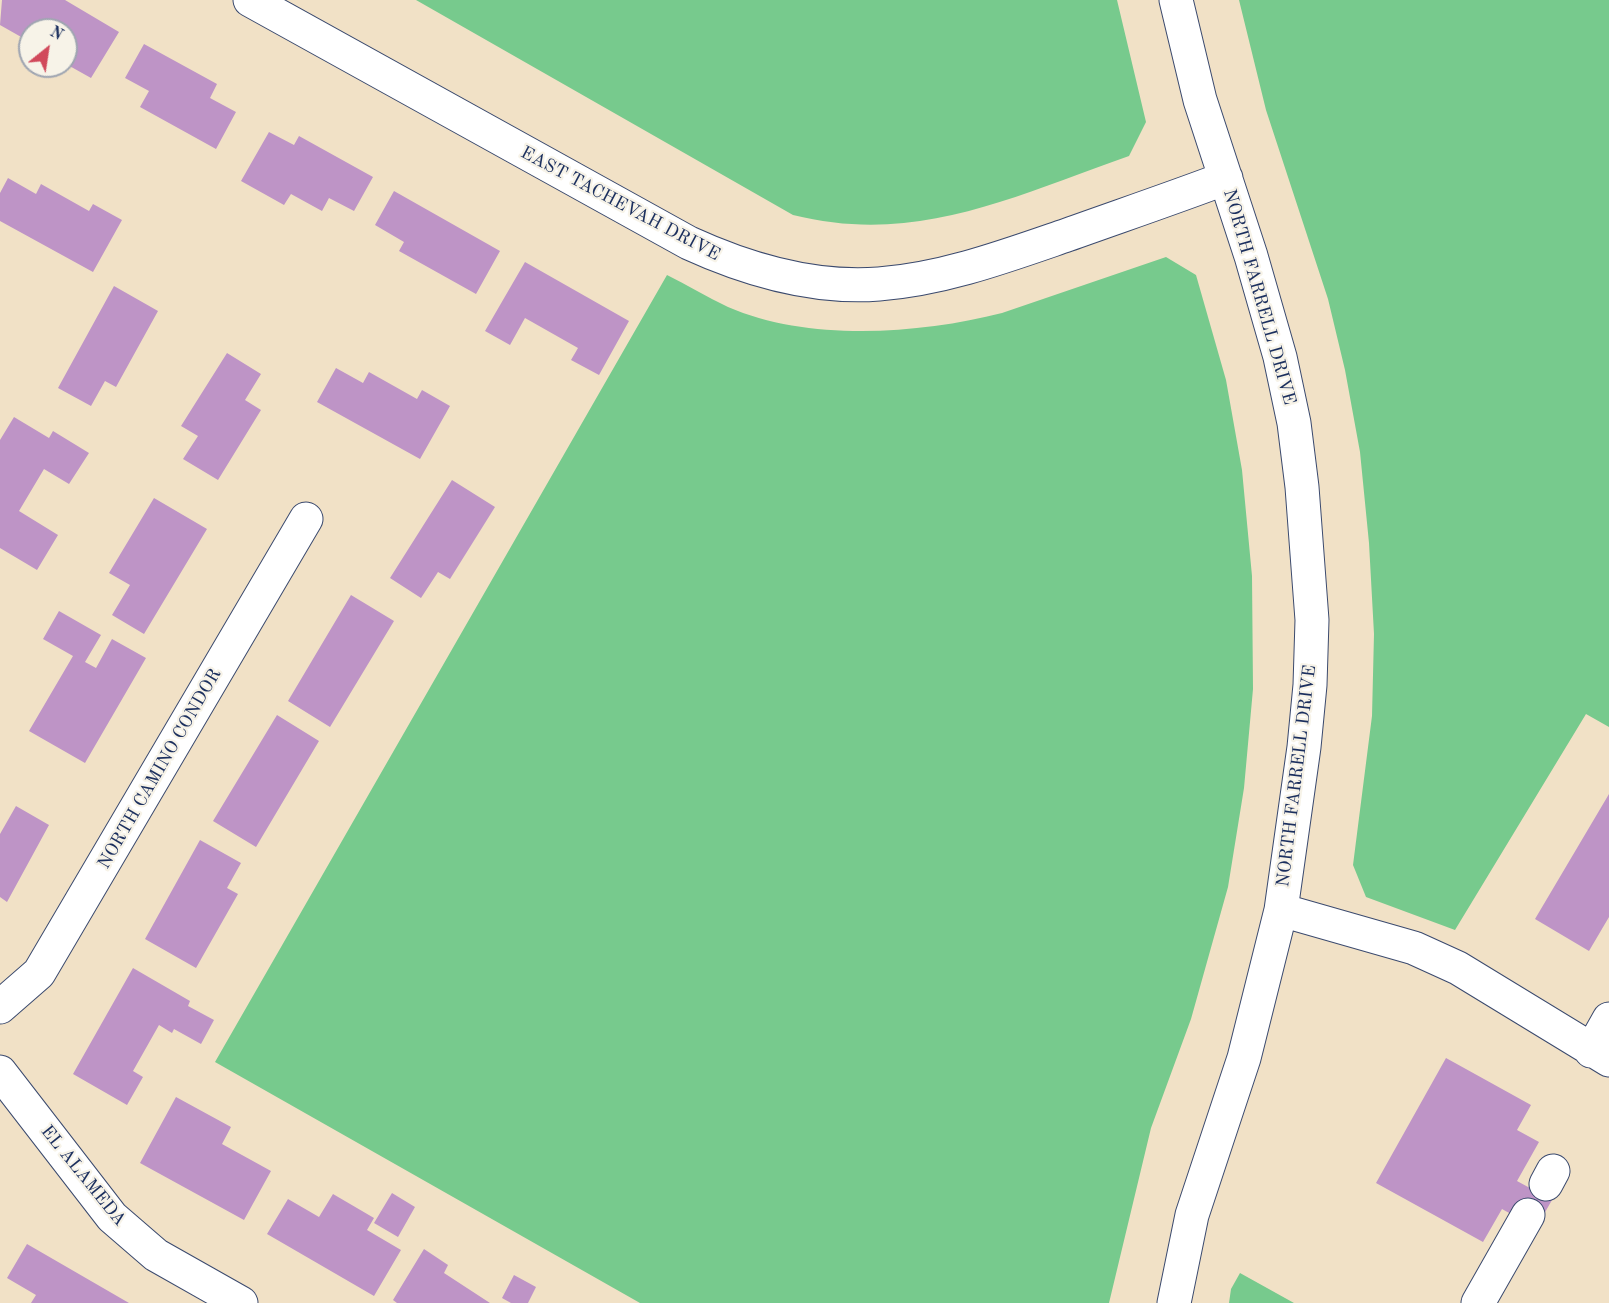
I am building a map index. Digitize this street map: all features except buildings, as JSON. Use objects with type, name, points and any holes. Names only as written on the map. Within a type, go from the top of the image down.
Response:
[{"type":"street","name":"EAST TACHEVAH DRIVE","points":[[250,0],[689,243],[737,265],[781,276],[876,284],[927,278],[985,263],[1226,178]]},
{"type":"street","name":"NORTH FARRELL DRIVE","points":[[1174,1303],[1192,1215],[1244,1058],[1281,910],[1310,685],[1312,620],[1308,553],[1294,423],[1280,357],[1251,256],[1200,100],[1176,0]]},
{"type":"street","name":"NORTH CAMINO CONDOR","points":[[0,1007],[39,973],[306,519]]},
{"type":"street","points":[[1281,910],[1414,948],[1449,964],[1600,1056],[1609,1019]]},
{"type":"street","name":"EL ALAMEDA","points":[[0,1072],[112,1216],[156,1255],[241,1303]]},
{"type":"street","points":[[1478,1303],[1528,1215]]},
{"type":"green space","points":[[416,0],[1117,0],[1146,122],[1129,156],[1005,200],[923,221],[882,224],[838,223],[793,215]]},
{"type":"green space","points":[[1239,0],[1609,0],[1609,727],[1586,714],[1455,930],[1366,897],[1353,865],[1372,716],[1374,634],[1369,543],[1360,452],[1345,370],[1328,299],[1266,110]]},
{"type":"green space","points":[[1166,257],[1196,275],[1226,380],[1242,470],[1252,576],[1253,689],[1244,788],[1228,887],[1191,1019],[1151,1128],[1109,1303],[640,1303],[215,1062],[667,275],[728,307],[759,318],[793,326],[828,330],[900,330],[936,326],[1002,313]]},
{"type":"green space","points":[[1240,1273],[1294,1303],[1229,1303],[1231,1289]]}]
